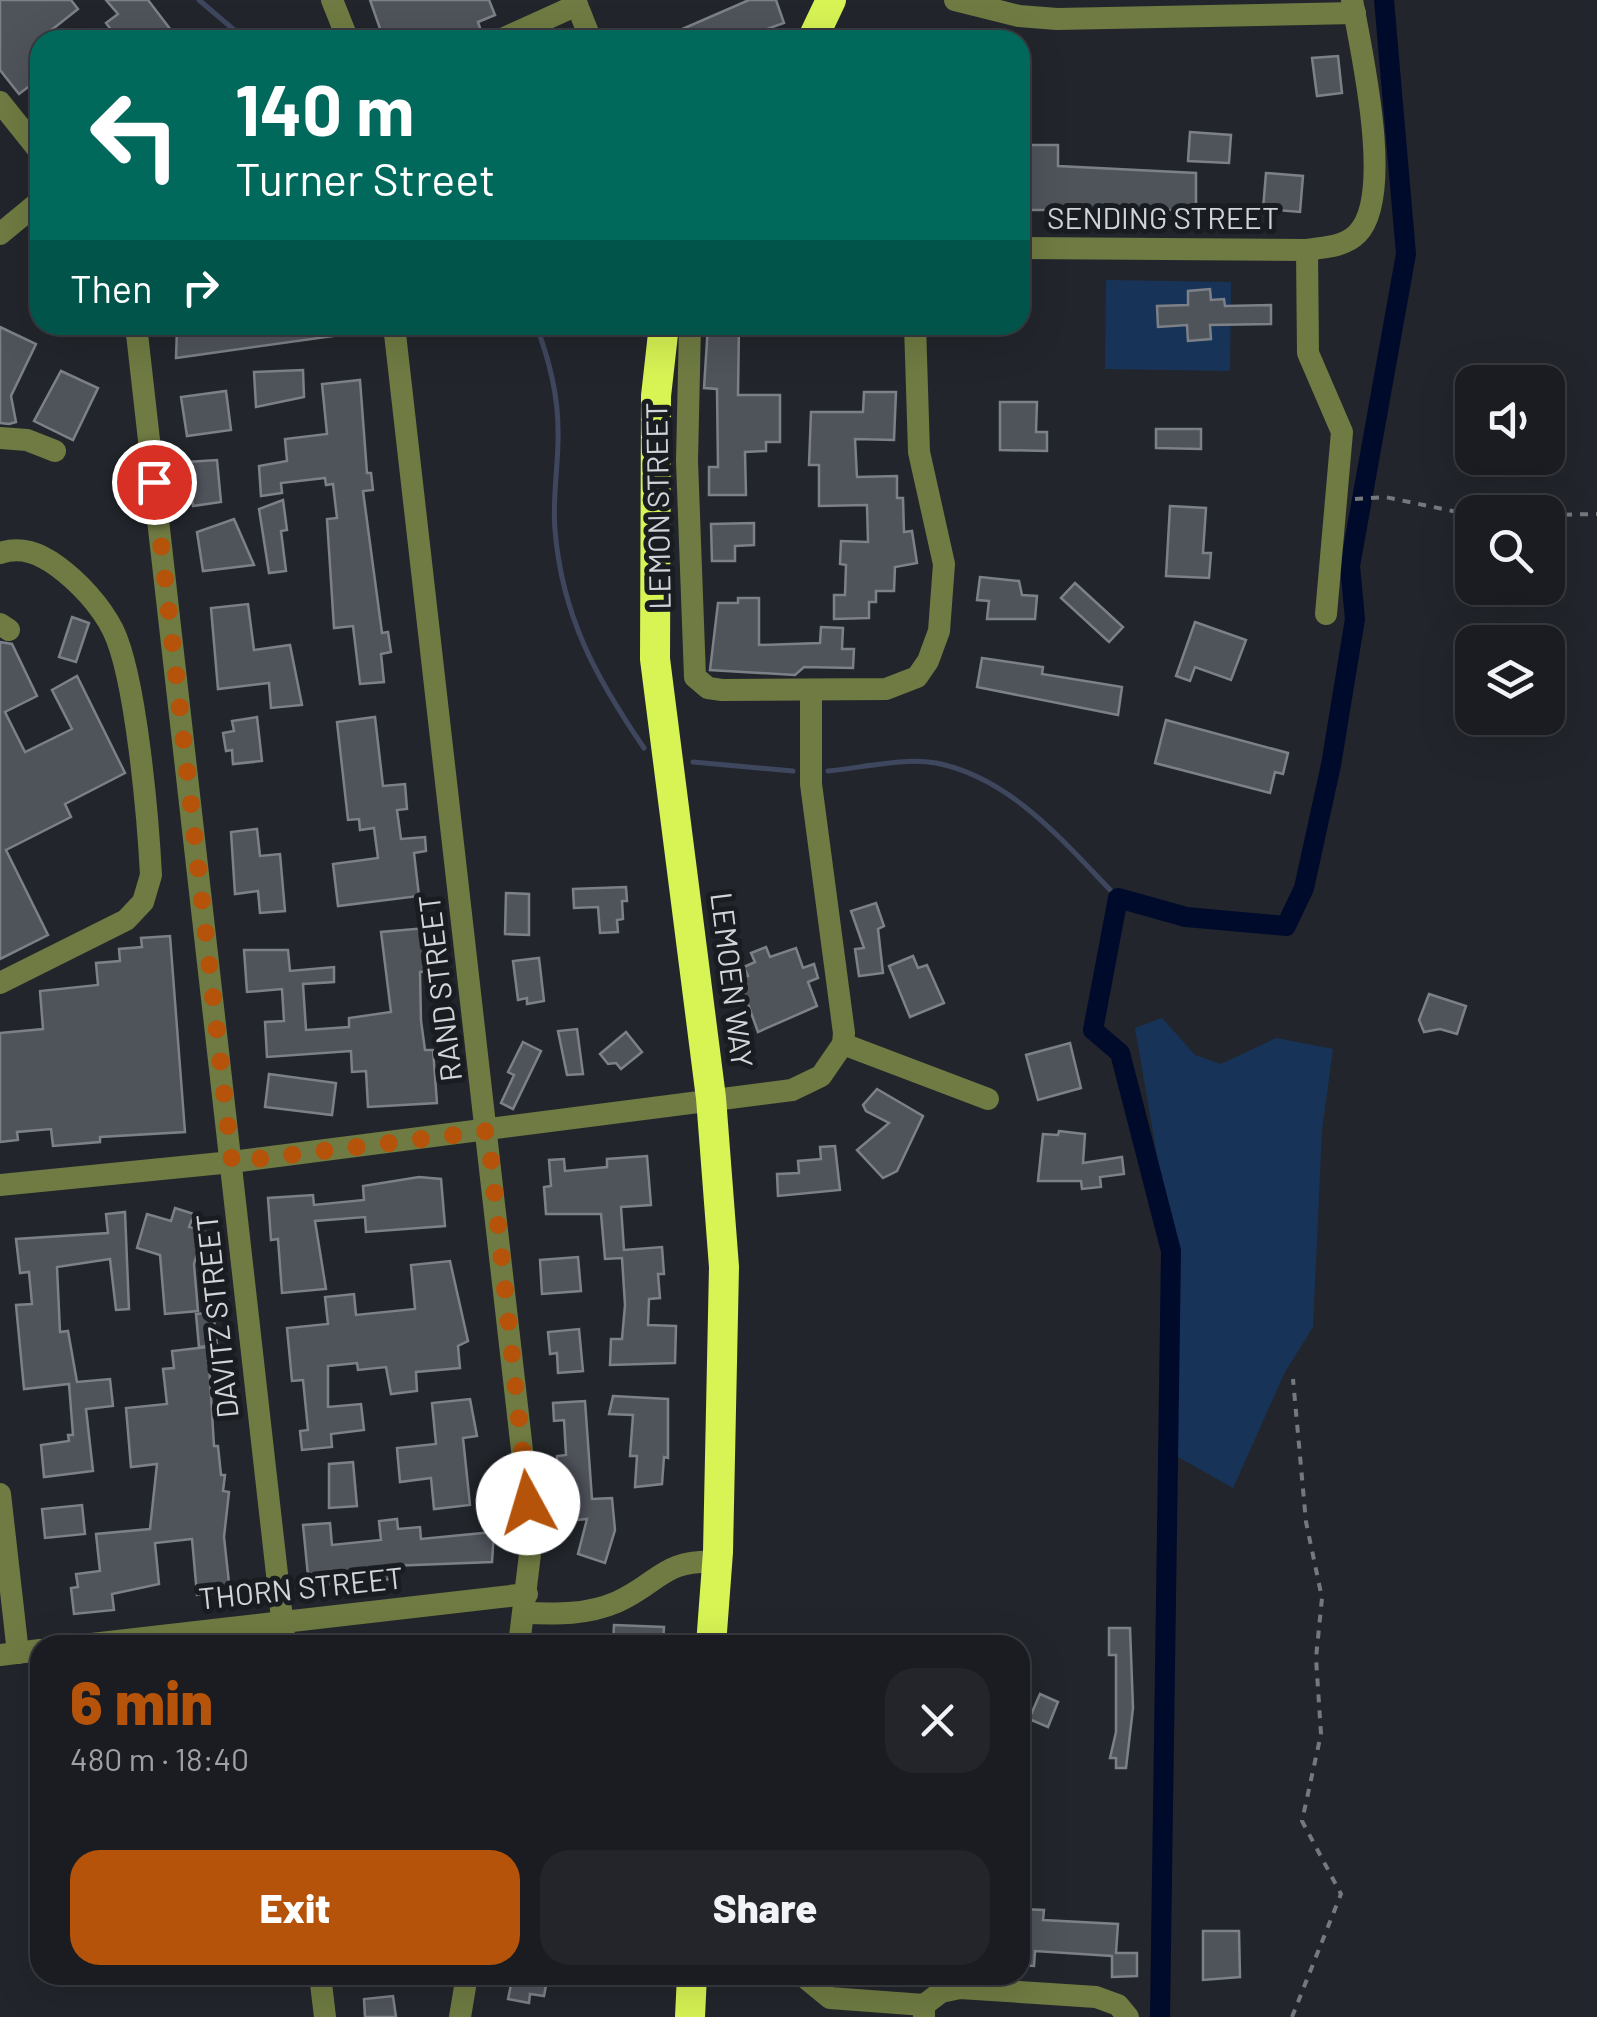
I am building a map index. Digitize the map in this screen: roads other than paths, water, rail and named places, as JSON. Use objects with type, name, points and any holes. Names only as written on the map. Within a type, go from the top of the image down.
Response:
[{"type":"highway","points":[[817,30],[831,0]]},
{"type":"highway","name":"LEMOEN WAY","points":[[663,335],[656,396],[655,659],[711,1098],[724,1266],[718,1562],[712,1635]]},
{"type":"highway","points":[[690,2017],[692,1985]]},
{"type":"street","points":[[332,0],[344,30]]},
{"type":"street","points":[[955,0],[1035,18],[1200,9],[1353,7]]},
{"type":"street","points":[[521,30],[576,3],[587,30]]},
{"type":"street","name":"SENDING STREET","points":[[1030,248],[1306,250],[1348,240],[1362,229],[1372,207],[1370,111],[1353,7]]},
{"type":"street","points":[[0,102],[30,140]]},
{"type":"street","points":[[0,234],[30,209]]},
{"type":"street","points":[[1306,250],[1308,353],[1342,432],[1326,614]]},
{"type":"street","name":"DAVITZ STREET","points":[[137,335],[284,1635]]},
{"type":"street","name":"RAND STREET","points":[[395,335],[530,1521],[520,1635]]},
{"type":"street","name":"LEMON STREET","points":[[690,335],[686,405],[692,665],[701,684],[722,690],[811,690]]},
{"type":"street","points":[[0,1185],[488,1131],[802,1088],[821,1076],[843,1044],[811,784],[811,690],[894,688],[917,677],[934,649],[944,564],[920,452],[915,335]]},
{"type":"street","points":[[0,438],[28,440],[55,451]]},
{"type":"street","points":[[0,553],[30,551],[49,560],[94,602],[113,629],[125,664],[150,875],[143,902],[126,920],[0,984]]},
{"type":"street","points":[[843,1044],[988,1098]]},
{"type":"street","points":[[0,1494],[19,1653]]},
{"type":"street","name":"THORN STREET","points":[[166,1635],[283,1621],[525,1603],[573,1615],[618,1601],[672,1566],[718,1562]]},
{"type":"street","points":[[321,1985],[325,2017]]},
{"type":"street","points":[[460,2017],[465,1985]]},
{"type":"street","points":[[814,1985],[830,1998],[924,2011],[940,1992],[960,1988],[1096,1996],[1118,2005],[1128,2017]]},
{"type":"waterway","points":[[199,0],[234,30]]},
{"type":"waterway","points":[[1160,2017],[1171,1251],[1120,1053],[1093,1030],[1118,898],[1186,917],[1286,926],[1304,888],[1331,765],[1355,619],[1350,566],[1406,254],[1384,0]]},
{"type":"waterway","points":[[539,335],[556,403],[554,518],[565,590],[584,645],[644,748]]},
{"type":"waterway","points":[[828,771],[910,761],[964,771],[990,783],[1036,816],[1118,898]]},
{"type":"waterway","points":[[693,762],[793,771]]}]
